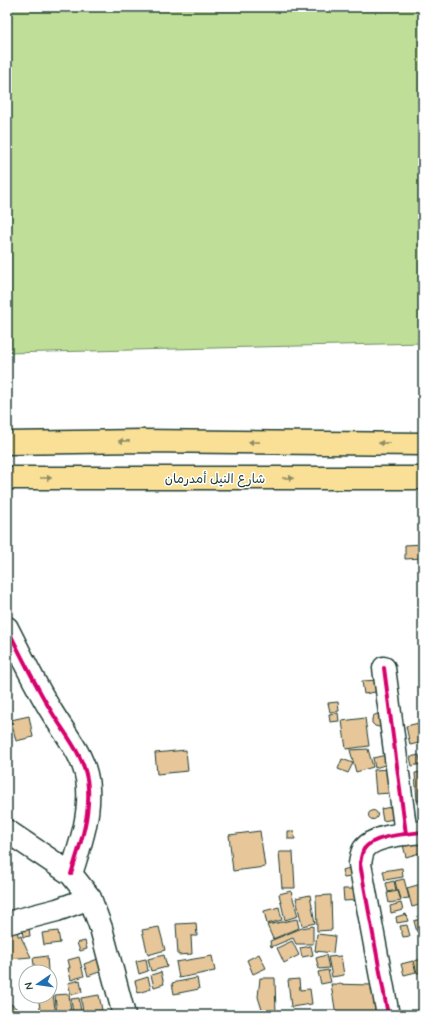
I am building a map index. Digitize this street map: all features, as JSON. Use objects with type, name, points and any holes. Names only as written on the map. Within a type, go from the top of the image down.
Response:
[{"type":"main road","points":[[7,443],[150,441],[423,444]]},
{"type":"main road","name":"شارع النيل أمدرمان","points":[[7,478],[423,478]]},
{"type":"street","points":[[7,628],[53,714],[74,745],[84,765],[88,786],[88,809],[84,833],[71,874]]},
{"type":"street","points":[[384,668],[414,833],[377,839],[364,849],[361,856],[360,864],[388,1015]]},
{"type":"street","points":[[7,832],[71,874],[90,898],[100,928],[124,1015]]},
{"type":"street","points":[[7,923],[57,910],[90,898]]},
{"type":"green space","points":[[7,7],[423,7],[423,343],[7,353]]},
{"type":"building","points":[[423,544],[423,558],[405,559],[405,545]]},
{"type":"building","points":[[379,680],[381,691],[364,694],[362,681]]},
{"type":"building","points":[[338,702],[339,711],[330,712],[328,703]]},
{"type":"building","points":[[338,713],[339,721],[330,722],[329,714]]},
{"type":"building","points":[[381,714],[383,725],[379,727],[372,723],[373,716]]},
{"type":"building","points":[[29,716],[33,737],[16,741],[11,720]]},
{"type":"building","points":[[365,718],[369,746],[346,749],[342,721]]},
{"type":"building","points":[[423,722],[423,742],[410,745],[406,726]]},
{"type":"building","points":[[368,749],[373,767],[356,772],[350,750]]},
{"type":"building","points":[[186,750],[188,771],[157,774],[155,753]]},
{"type":"building","points":[[386,755],[388,764],[375,768],[373,758]]},
{"type":"building","points":[[419,755],[421,764],[412,766],[410,757]]},
{"type":"building","points":[[342,759],[353,763],[348,773],[338,769]]},
{"type":"building","points":[[390,769],[391,793],[376,794],[374,770]]},
{"type":"building","points":[[423,772],[423,801],[417,801],[415,773]]},
{"type":"building","points":[[391,807],[394,819],[383,821],[381,809]]},
{"type":"building","points":[[373,810],[378,815],[373,820],[368,815]]},
{"type":"building","points":[[260,831],[265,867],[233,871],[229,835]]},
{"type":"building","points":[[288,831],[294,831],[295,839],[288,839]]},
{"type":"building","points":[[422,841],[423,852],[406,857],[403,845]]},
{"type":"building","points":[[279,852],[293,852],[295,888],[282,888]]},
{"type":"building","points":[[350,868],[351,877],[344,878],[342,870]]},
{"type":"building","points":[[402,868],[403,877],[385,880],[383,871]]},
{"type":"building","points":[[404,879],[409,898],[401,899],[395,881]]},
{"type":"building","points":[[394,881],[396,890],[388,892],[386,883]]},
{"type":"building","points":[[421,884],[423,891],[423,904],[412,907],[407,888]]},
{"type":"building","points":[[343,889],[358,889],[359,900],[344,901]]},
{"type":"building","points":[[291,891],[298,916],[285,920],[279,894]]},
{"type":"building","points":[[398,891],[401,901],[389,903],[387,893]]},
{"type":"building","points":[[310,895],[315,923],[302,926],[296,898]]},
{"type":"building","points":[[331,895],[332,930],[317,931],[316,896]]},
{"type":"building","points":[[401,903],[403,910],[391,913],[390,906]]},
{"type":"building","points":[[279,907],[282,920],[267,924],[264,911]]},
{"type":"building","points":[[406,914],[408,921],[397,923],[396,917]]},
{"type":"building","points":[[423,918],[423,930],[417,932],[414,921]]},
{"type":"building","points":[[297,919],[299,928],[273,939],[267,925]]},
{"type":"building","points":[[196,923],[197,936],[191,936],[192,954],[178,955],[176,924]]},
{"type":"building","points":[[407,925],[410,936],[403,937],[400,926]]},
{"type":"building","points":[[313,926],[313,944],[296,944],[293,938],[271,947],[270,941],[302,928]]},
{"type":"building","points":[[17,927],[18,936],[21,936],[31,957],[7,959],[7,928]]},
{"type":"building","points":[[159,927],[165,950],[148,955],[142,930]]},
{"type":"building","points":[[29,928],[30,936],[23,937],[22,929]]},
{"type":"building","points":[[58,931],[60,943],[44,945],[42,933]]},
{"type":"building","points":[[317,934],[335,936],[333,953],[315,951]]},
{"type":"building","points":[[85,941],[87,949],[80,951],[77,943]]},
{"type":"building","points":[[292,941],[299,955],[284,963],[277,948]]},
{"type":"building","points":[[311,946],[313,955],[302,957],[300,948]]},
{"type":"building","points":[[259,954],[266,968],[253,974],[247,960]]},
{"type":"building","points":[[164,955],[167,967],[151,971],[148,959]]},
{"type":"building","points":[[326,955],[329,968],[319,969],[316,958]]},
{"type":"building","points":[[47,956],[48,964],[34,964],[33,958]]},
{"type":"building","points":[[212,956],[215,971],[179,978],[176,962]]},
{"type":"building","points":[[341,956],[344,975],[332,977],[328,957]]},
{"type":"building","points":[[79,957],[84,976],[71,980],[68,960]]},
{"type":"building","points":[[98,959],[102,971],[88,976],[84,964]]},
{"type":"building","points":[[146,959],[148,971],[139,974],[136,961]]},
{"type":"building","points":[[422,959],[423,972],[417,973],[414,961]]},
{"type":"building","points":[[413,961],[416,972],[404,975],[401,964]]},
{"type":"building","points":[[328,970],[331,982],[321,984],[318,972]]},
{"type":"building","points":[[161,972],[164,984],[154,987],[151,975]]},
{"type":"building","points":[[148,977],[151,989],[138,993],[135,981]]},
{"type":"building","points":[[197,978],[199,989],[174,994],[172,983]]},
{"type":"building","points":[[260,978],[275,978],[276,1015],[263,1013],[258,997]]},
{"type":"building","points":[[299,979],[300,990],[310,989],[312,1004],[291,1007],[288,980]]},
{"type":"building","points":[[80,980],[82,992],[71,995],[68,983]]},
{"type":"building","points":[[331,984],[372,985],[379,1015],[336,1015]]},
{"type":"building","points":[[69,994],[71,1013],[57,1015],[56,1004],[58,1004],[58,995]]},
{"type":"building","points":[[99,995],[102,1010],[83,1013],[81,998]]},
{"type":"building","points":[[79,998],[81,1013],[73,1014],[71,999]]},
{"type":"building","points":[[7,1001],[20,1011],[17,1015],[7,1015]]},
{"type":"building","points":[[39,1004],[54,1004],[56,1015],[41,1015]]},
{"type":"cycle path","points":[[7,628],[29,672],[80,758],[87,777],[88,799],[86,821],[71,874]]},
{"type":"cycle path","points":[[384,668],[406,834]]},
{"type":"cycle path","points":[[388,1015],[360,864],[361,856],[364,849],[375,841],[391,836],[423,832]]}]
